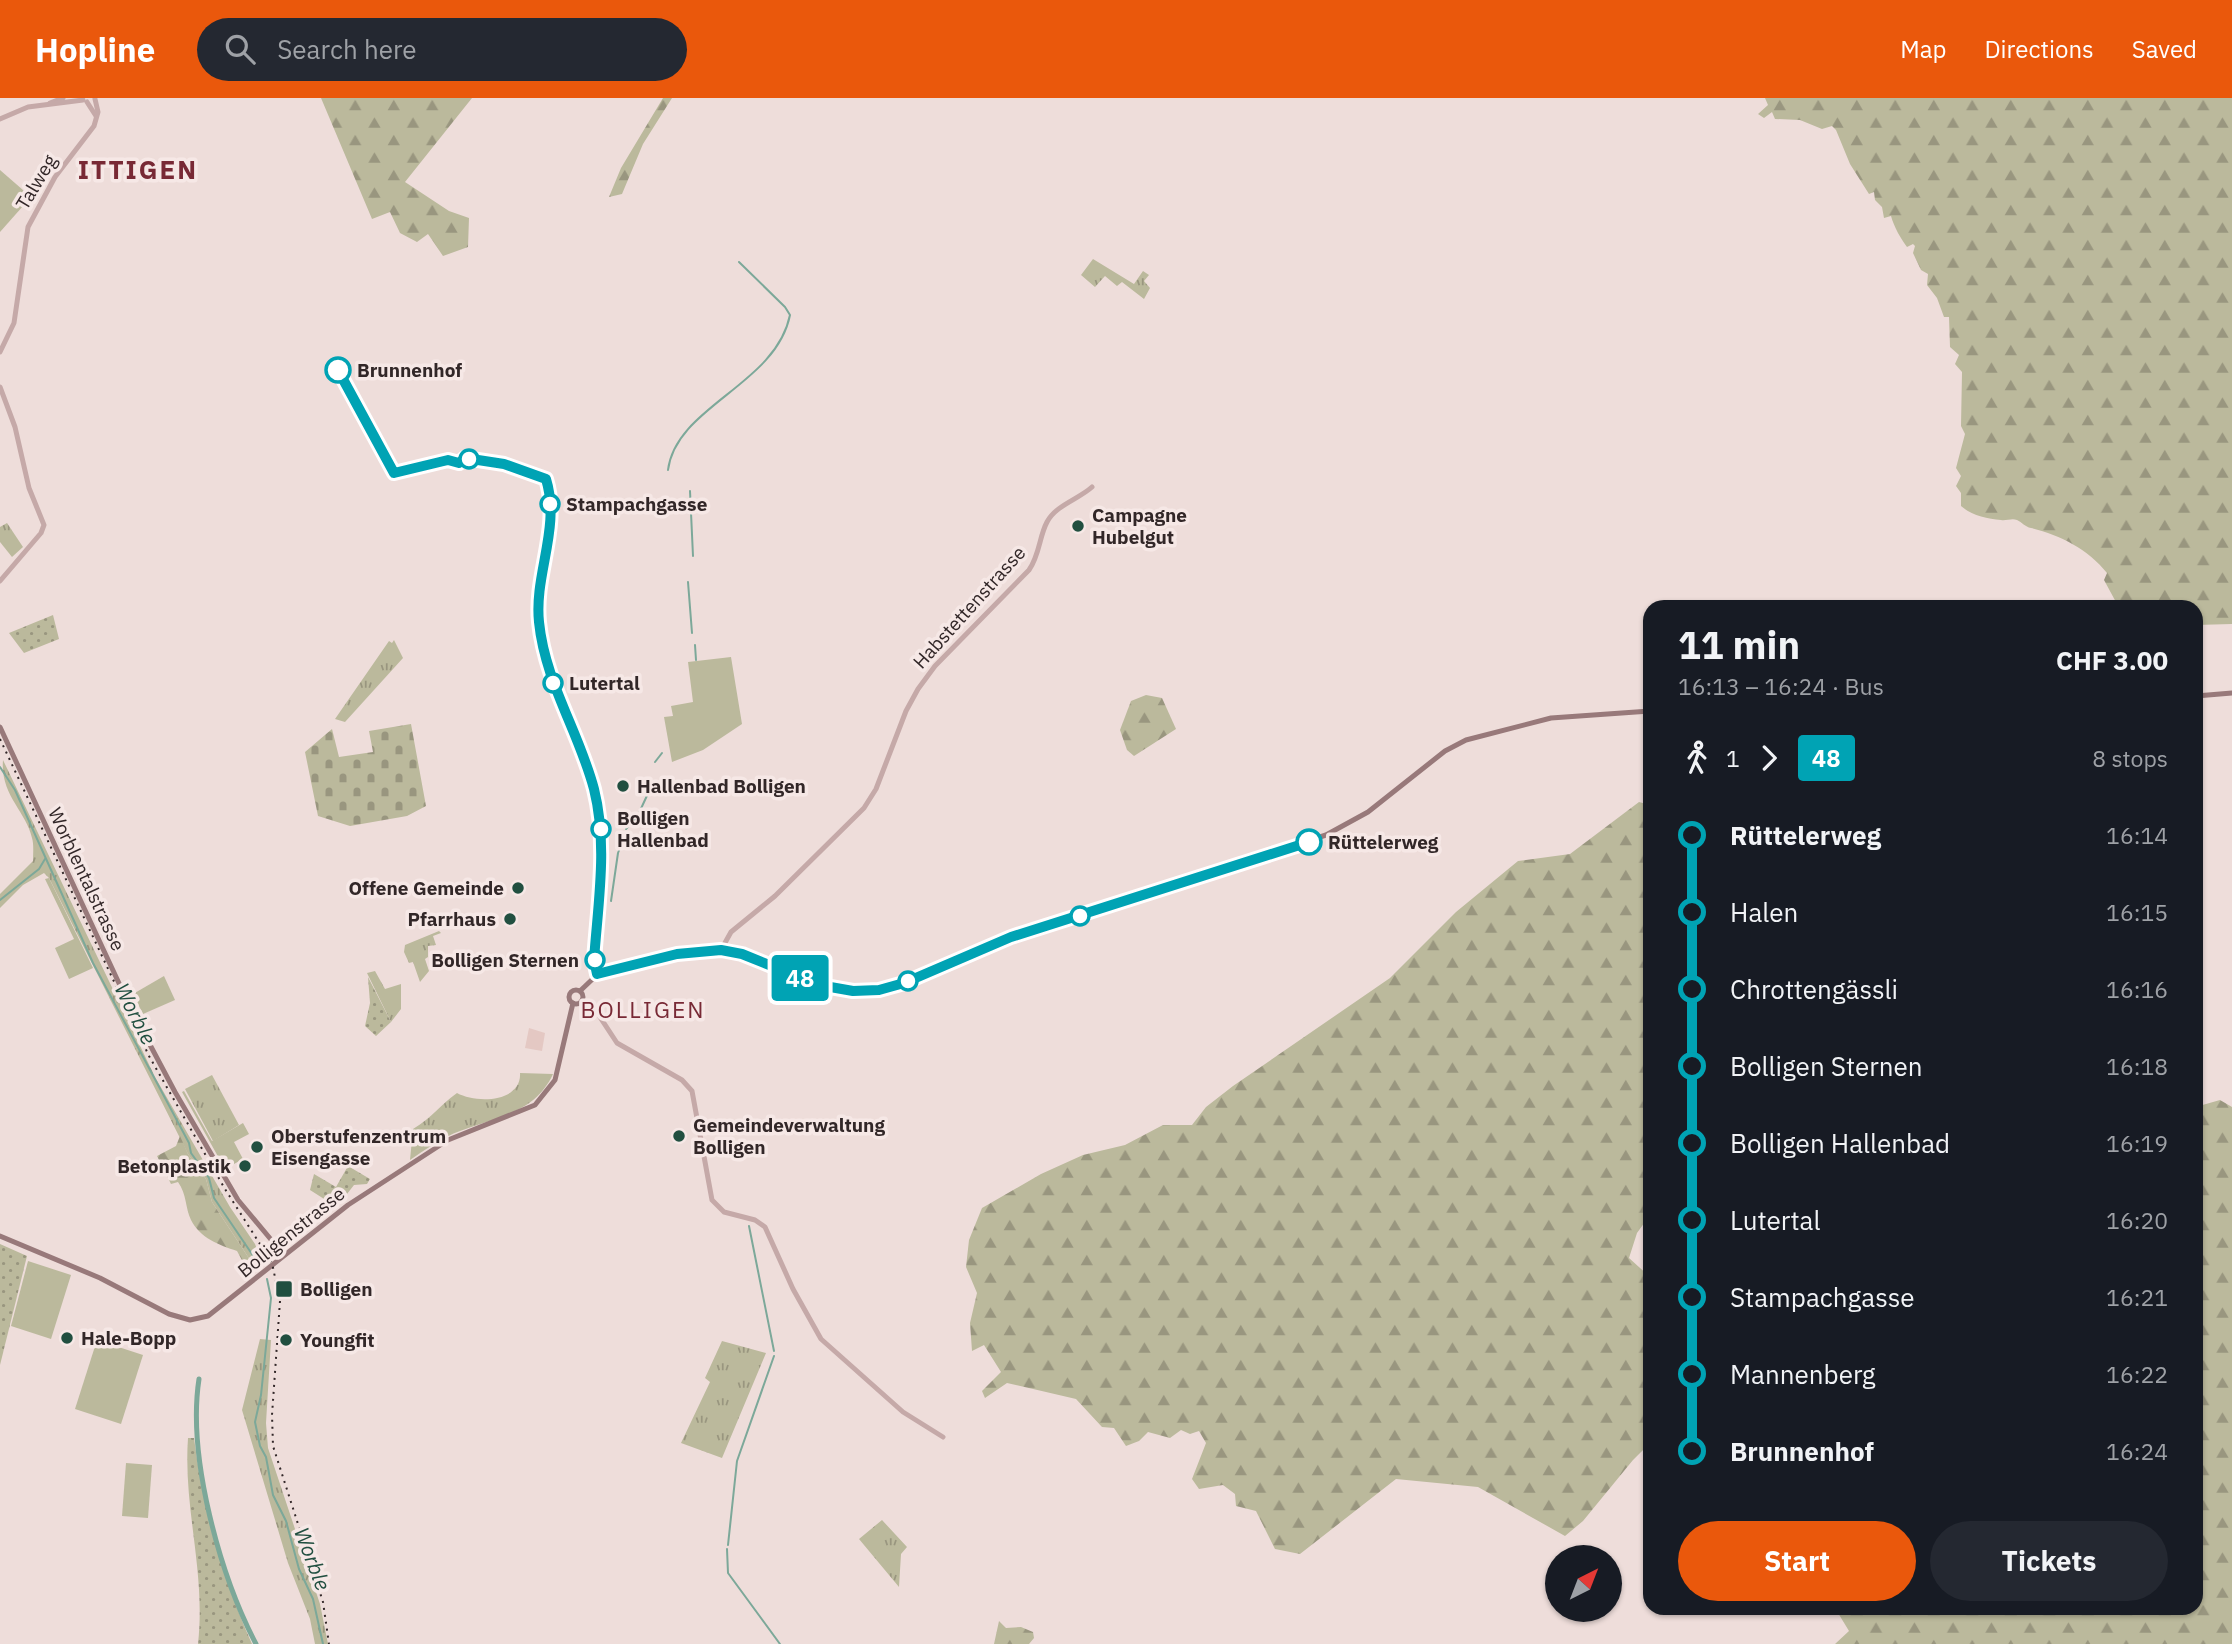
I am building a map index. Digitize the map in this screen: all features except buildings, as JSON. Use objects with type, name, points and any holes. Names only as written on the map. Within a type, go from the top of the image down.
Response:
[{"type":"main road","points":[[2203,695],[2232,693]]},
{"type":"main road","points":[[573,1003],[582,1000],[580,991],[597,974],[677,954],[721,950],[830,987],[862,991],[893,987],[1011,937],[1326,835],[1357,819],[1445,751],[1466,740],[1563,716],[1643,711]]},
{"type":"main road","name":"Worblentalstrasse","points":[[0,727],[130,1007],[175,1092],[238,1200],[284,1254]]},
{"type":"main road","name":"Bolligenstrasse","points":[[0,1236],[100,1278],[169,1314],[190,1320],[208,1316],[348,1205],[448,1140],[509,1119],[535,1105],[555,1080],[573,1003],[570,994],[574,990],[580,991]]},
{"type":"street","points":[[50,103],[63,98]]},
{"type":"street","points":[[0,119],[19,109],[95,98],[96,116]]},
{"type":"street","points":[[84,100],[96,116]]},
{"type":"street","name":"Talweg","points":[[0,352],[14,323],[24,243],[31,220],[62,168],[91,131],[96,116]]},
{"type":"street","points":[[0,387],[15,427],[25,477],[44,523],[41,533],[0,575]]},
{"type":"street","points":[[547,482],[550,538],[539,594],[539,624],[549,670],[586,765],[599,816],[601,862],[594,960],[597,974]]},
{"type":"street","name":"Habstettenstrasse","points":[[721,950],[731,932],[782,889],[864,808],[876,789],[906,711],[926,677],[1029,570],[1039,554],[1047,523],[1054,513],[1092,487]]},
{"type":"street","points":[[0,581],[13,563]]},
{"type":"street","points":[[582,1000],[595,1009],[617,1043],[689,1087],[695,1103],[710,1197],[721,1210],[751,1218],[769,1232],[793,1289],[821,1339],[903,1412],[943,1437]]},
{"type":"green space","points":[[321,98],[472,98],[405,182],[449,211],[469,218],[468,247],[443,256],[428,234],[417,242],[400,233],[390,212],[372,219]]},
{"type":"green space","points":[[663,98],[672,98],[643,144],[622,194],[609,197],[621,168]]},
{"type":"green space","points":[[1765,98],[2232,98],[2232,624],[2203,625],[2203,600],[2115,600],[2104,580],[2107,573],[2082,550],[2017,520],[1985,518],[1961,506],[1961,493],[1956,486],[1961,476],[1956,468],[1965,434],[1961,426],[1962,372],[1955,364],[1959,355],[1950,347],[1949,317],[1944,317],[1937,298],[1927,285],[1928,274],[1921,270],[1913,253],[1915,246],[1913,244],[1907,247],[1891,216],[1884,218],[1874,192],[1869,194],[1850,164],[1832,126],[1822,129],[1800,120],[1775,119],[1772,112],[1764,118],[1758,114],[1768,105]]},
{"type":"green space","points":[[0,170],[31,197],[0,232]]},
{"type":"green space","points":[[1093,259],[1134,284],[1143,271],[1149,275],[1144,281],[1150,288],[1144,299],[1122,282],[1117,286],[1105,276],[1095,287],[1081,275]]},
{"type":"green space","points":[[7,523],[23,547],[12,557],[0,542],[0,527]]},
{"type":"green space","points":[[53,615],[59,639],[24,653],[9,633]]},
{"type":"green space","points":[[394,640],[403,658],[345,722],[335,719],[389,641],[392,643]]},
{"type":"green space","points":[[731,657],[742,724],[703,750],[672,762],[664,717],[673,716],[671,706],[693,702],[688,662]]},
{"type":"green space","points":[[1146,695],[1162,698],[1176,729],[1134,756],[1127,750],[1120,730],[1131,701]]},
{"type":"green space","points":[[411,724],[426,806],[407,816],[350,826],[318,816],[305,752],[332,729],[339,757],[373,752],[369,731]]},
{"type":"green space","points":[[3,760],[155,1077],[230,1207],[255,1244],[262,1262],[256,1269],[212,1202],[206,1179],[188,1154],[49,878],[44,873],[23,885],[0,908],[0,894],[33,861],[33,840],[5,783]]},
{"type":"green space","points":[[1639,802],[1643,803],[1643,1225],[1637,1233],[1629,1258],[1643,1271],[1643,1450],[1583,1521],[1565,1536],[1478,1487],[1396,1479],[1300,1554],[1275,1549],[1256,1511],[1236,1506],[1235,1494],[1223,1485],[1199,1489],[1192,1479],[1206,1443],[1199,1431],[1190,1434],[1181,1430],[1170,1438],[1148,1432],[1139,1441],[1126,1446],[1114,1428],[1102,1427],[1076,1399],[1007,1383],[985,1398],[982,1391],[1001,1372],[984,1345],[972,1351],[970,1323],[977,1293],[966,1267],[969,1240],[982,1208],[1041,1174],[1083,1155],[1125,1145],[1163,1125],[1192,1125],[1206,1107],[1233,1086],[1390,978],[1456,912],[1518,861],[1570,854]]},
{"type":"green space","points":[[49,878],[93,968],[69,979],[55,948],[74,939],[45,879]]},
{"type":"green space","points":[[439,931],[441,933],[433,936],[436,945],[428,946],[428,957],[425,959],[429,971],[420,982],[413,962],[409,963],[404,952],[405,945]]},
{"type":"green space","points":[[375,971],[385,989],[401,984],[401,1009],[391,1022],[367,973]]},
{"type":"green space","points":[[164,976],[175,1000],[143,1014],[133,994]]},
{"type":"green space","points":[[368,977],[391,1022],[376,1036],[365,1026],[370,1003]]},
{"type":"green space","points":[[520,1073],[553,1074],[536,1097],[514,1112],[454,1134],[410,1160],[413,1129],[457,1093],[476,1099],[497,1098],[514,1090],[519,1083]]},
{"type":"green space","points":[[212,1075],[239,1125],[213,1141],[185,1089]]},
{"type":"green space","points":[[184,1091],[212,1141],[243,1123],[249,1134],[234,1142],[243,1159],[225,1169],[182,1092]]},
{"type":"green space","points":[[2220,1100],[2232,1107],[2232,1644],[1835,1644],[1849,1631],[1839,1615],[2203,1615],[2203,1105]]},
{"type":"green space","points":[[180,1136],[188,1154],[206,1179],[212,1202],[256,1269],[250,1275],[237,1251],[199,1232],[191,1220],[181,1187],[178,1182],[171,1184],[157,1156],[176,1146]]},
{"type":"green space","points":[[348,1166],[370,1179],[367,1184],[354,1185],[347,1194],[343,1192],[332,1204],[310,1190],[314,1174],[336,1187]]},
{"type":"green space","points":[[0,1244],[27,1256],[0,1365]]},
{"type":"green space","points":[[28,1261],[71,1275],[51,1339],[11,1326]]},
{"type":"green space","points":[[260,1339],[271,1340],[266,1423],[268,1448],[320,1604],[328,1644],[315,1644],[310,1619],[288,1563],[242,1410]]},
{"type":"green space","points":[[97,1340],[143,1355],[121,1424],[75,1409]]},
{"type":"green space","points":[[722,1341],[766,1353],[722,1458],[681,1443],[710,1382],[705,1378]]},
{"type":"green space","points":[[188,1438],[194,1438],[216,1543],[252,1644],[198,1644],[199,1591],[187,1464]]},
{"type":"green space","points":[[126,1463],[152,1465],[148,1518],[122,1516]]},
{"type":"green space","points":[[882,1520],[907,1547],[901,1554],[899,1587],[859,1539]]},
{"type":"green space","points":[[999,1621],[1006,1628],[1021,1627],[1033,1632],[1034,1638],[1029,1644],[994,1644]]},
{"type":"shaded area","points":[[529,1028],[545,1033],[542,1051],[525,1048]]},
{"type":"waterway","points":[[668,470],[675,448],[688,429],[766,360],[781,339],[790,315],[739,262]]},
{"type":"waterway","points":[[690,491],[693,556]]},
{"type":"waterway","points":[[688,582],[692,633]]},
{"type":"waterway","points":[[695,645],[696,660]]},
{"type":"waterway","points":[[655,762],[662,753]]},
{"type":"waterway","name":"Worble","points":[[0,767],[15,790],[93,963],[189,1143],[191,1153],[209,1178],[214,1198],[260,1266]]},
{"type":"waterway","points":[[626,829],[638,815],[651,787]]},
{"type":"waterway","points":[[611,901],[618,853],[625,835]]},
{"type":"waterway","points":[[0,900],[39,869],[45,859]]},
{"type":"waterway","points":[[749,1226],[774,1351]]},
{"type":"waterway","name":"Worble","points":[[267,1279],[271,1298],[261,1395],[255,1422],[260,1446],[266,1457],[273,1495],[286,1521],[299,1569],[313,1599],[323,1644]]},
{"type":"waterway","points":[[728,1545],[737,1461],[774,1356]]},
{"type":"waterway","points":[[199,1379],[198,1444],[209,1515],[230,1584],[256,1644]]},
{"type":"waterway","points":[[727,1549],[728,1573],[780,1644]]},
{"type":"railway","points":[[0,739],[149,1056],[225,1189],[272,1263],[280,1301],[272,1415],[273,1446],[323,1602],[329,1644]]},
{"type":"bus line","name":"48","points":[[338,370],[342,382],[383,448],[394,473],[448,460],[459,463],[465,458],[504,464],[546,479],[550,530],[539,594],[539,624],[549,670],[586,765],[599,816],[601,862],[594,960],[597,974],[677,954],[721,950],[742,954],[819,985],[853,991],[879,990],[904,983],[1011,937],[1309,842]]},
{"type":"place","name":"Brunnenhof","points":[[338,370]]},
{"type":"place","name":"Stampachgasse","points":[[550,504]]},
{"type":"place","name":"Campagne Hubelgut","points":[[1078,526]]},
{"type":"place","name":"Lutertal","points":[[553,683]]},
{"type":"place","name":"Hallenbad Bolligen","points":[[623,786]]},
{"type":"place","name":"Bolligen Hallenbad","points":[[601,829]]},
{"type":"place","name":"Rüttelerweg","points":[[1309,842]]},
{"type":"place","name":"Offene Gemeinde","points":[[518,888]]},
{"type":"place","name":"Pfarrhaus","points":[[510,919]]},
{"type":"place","name":"Bolligen Sternen","points":[[595,960]]},
{"type":"place","name":"Gemeindeverwaltung Bolligen","points":[[679,1136]]},
{"type":"place","name":"Oberstufenzentrum Eisengasse","points":[[257,1147]]},
{"type":"place","name":"Betonplastik","points":[[245,1166]]},
{"type":"place","name":"Bolligen","points":[[284,1289]]},
{"type":"place","name":"Hale-Bopp","points":[[67,1338]]},
{"type":"place","name":"Youngfit","points":[[286,1340]]},
{"type":"district","name":"ITTIGEN","points":[[138,170]]},
{"type":"district","name":"BOLLIGEN","points":[[643,1010]]}]
